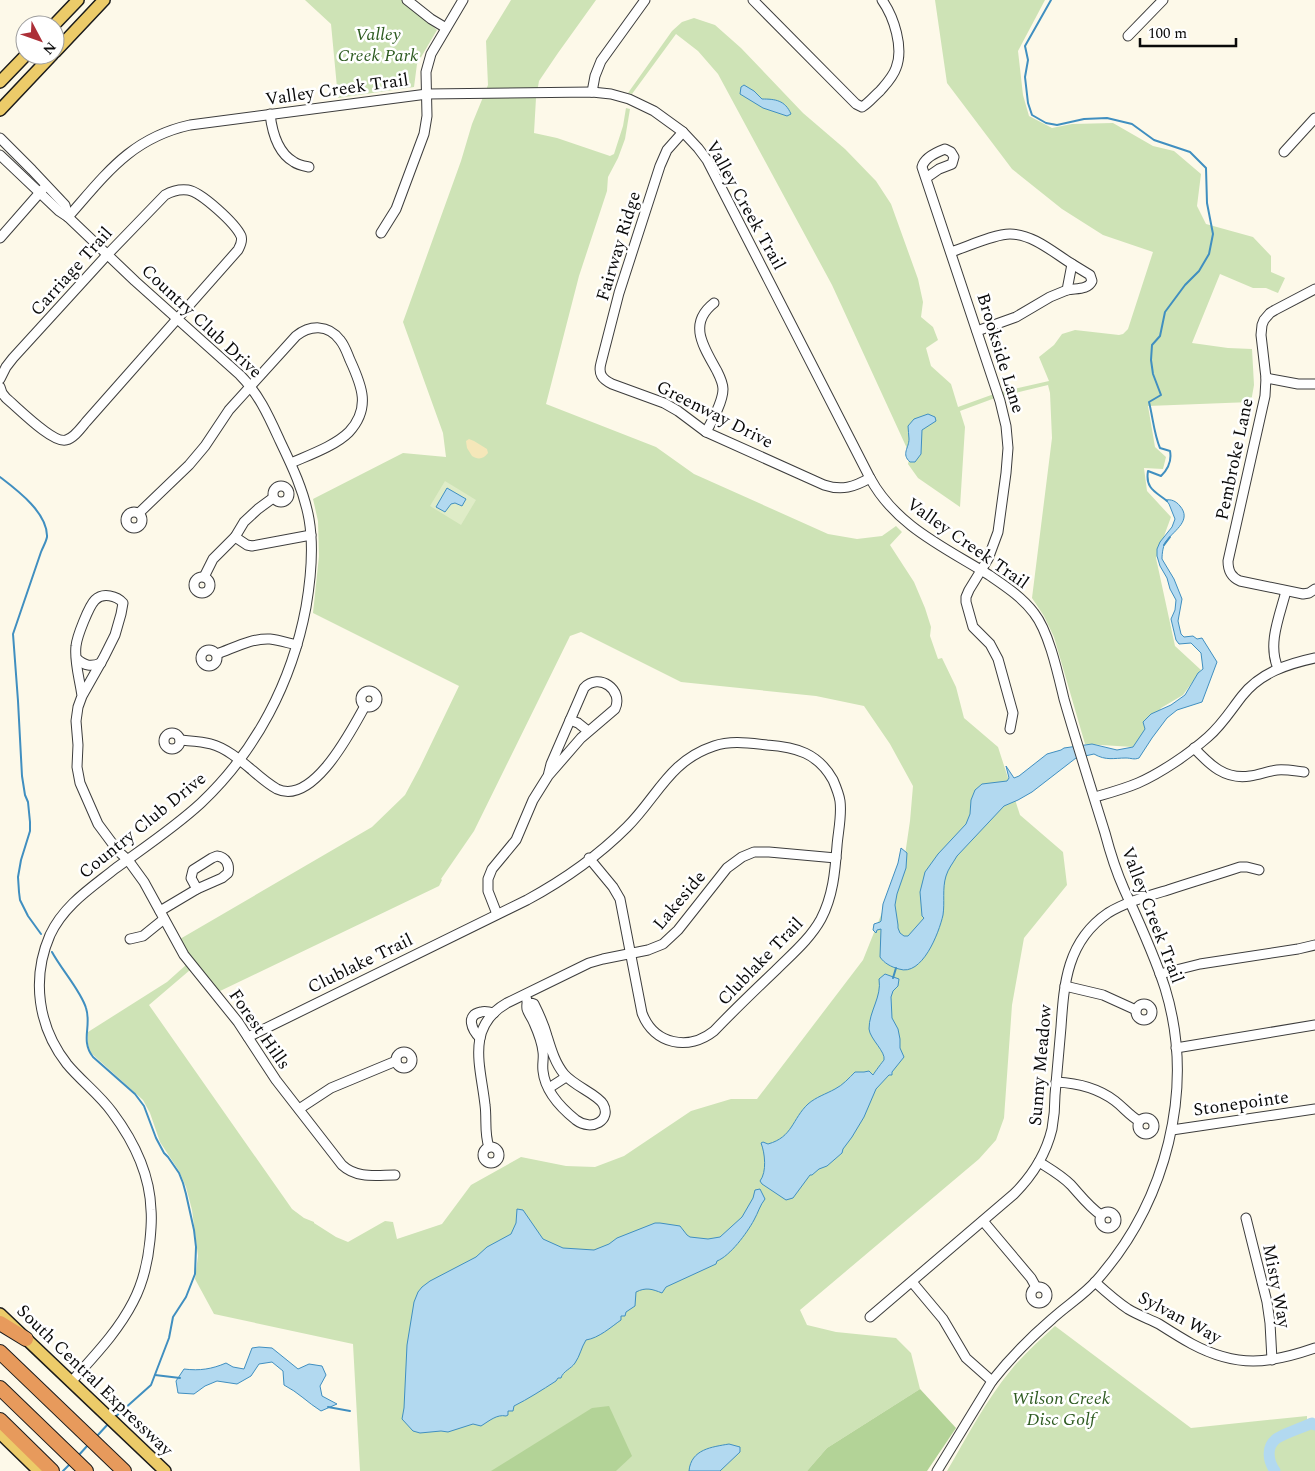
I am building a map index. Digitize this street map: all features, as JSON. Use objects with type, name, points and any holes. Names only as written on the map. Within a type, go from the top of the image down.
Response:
[{"type":"highway","points":[[0,1323],[26,1339]]},
{"type":"highway","points":[[0,1352],[124,1471]]},
{"type":"highway","points":[[0,1388],[86,1471]]},
{"type":"highway","points":[[0,1420],[44,1469]]},
{"type":"main road","points":[[64,15],[78,0]]},
{"type":"main road","points":[[65,41],[104,0]]},
{"type":"main road","points":[[0,82],[16,65]]},
{"type":"main road","points":[[0,110],[43,65]]},
{"type":"main road","name":"South Central Expressway","points":[[0,1314],[166,1471]]},
{"type":"main road","points":[[0,1433],[44,1469]]},
{"type":"street","points":[[407,0],[446,28]]},
{"type":"street","points":[[381,233],[396,209],[422,142],[427,116],[425,82],[427,64],[463,0]]},
{"type":"street","points":[[592,92],[595,76],[601,61],[645,0]]},
{"type":"street","points":[[752,0],[856,104],[862,107],[868,104],[888,81],[895,71],[898,60],[895,28],[882,0]]},
{"type":"street","points":[[1128,36],[1162,0]]},
{"type":"street","name":"Valley Creek Trail","points":[[68,217],[115,164],[133,149],[153,137],[190,125],[427,94],[592,92],[611,94],[638,103],[664,117],[683,132],[702,153],[870,478],[887,504],[907,524],[981,570],[1017,595],[1034,612],[1050,649],[1077,744],[1114,860],[1160,974],[1171,1012],[1176,1048],[1177,1084],[1172,1130],[1145,1208],[1124,1244],[1095,1282],[1024,1344],[992,1381],[936,1471]]},
{"type":"street","points":[[270,114],[271,127],[276,141],[284,153],[295,163],[309,167]]},
{"type":"street","points":[[1284,152],[1315,118]]},
{"type":"street","name":"Fairway Ridge","points":[[601,376],[601,363],[619,292],[661,162],[667,150],[683,132]]},
{"type":"street","name":"Country Club Drive","points":[[0,138],[65,205],[68,217]]},
{"type":"street","points":[[8,163],[17,154]]},
{"type":"street","name":"Country Club Drive","points":[[0,155],[251,387],[268,415],[291,463],[304,498],[311,535],[312,560],[303,620],[278,697],[258,733],[229,774],[196,807],[88,890],[66,911],[58,920],[44,951],[40,969],[40,1003],[52,1039],[65,1061],[105,1103],[125,1132],[144,1172],[151,1209],[147,1260],[135,1297],[108,1341],[71,1382]]},
{"type":"street","name":"Brookside Lane","points":[[926,178],[1002,405],[1006,426],[1008,448],[998,532],[990,553],[967,593],[966,606],[973,627],[990,644],[998,660],[1013,713],[1010,729]]},
{"type":"street","points":[[0,238],[47,185]]},
{"type":"street","name":"Carriage Trail","points":[[0,379],[10,362],[158,200],[172,191],[188,190],[195,192],[221,213],[241,236],[238,250],[178,318]]},
{"type":"street","points":[[951,252],[1006,234],[1015,234],[1032,239],[1090,275],[1092,281],[1090,285],[1085,287],[1054,294],[1016,317],[977,331]]},
{"type":"street","points":[[1068,290],[1072,264]]},
{"type":"street","name":"Pembroke Lane","points":[[1315,289],[1270,313],[1262,326],[1261,335],[1266,378],[1263,413],[1228,561],[1228,569],[1232,576],[1240,581],[1303,594],[1309,593],[1315,588]]},
{"type":"street","points":[[706,432],[723,392],[722,382],[704,348],[699,325],[702,315],[714,304]]},
{"type":"street","points":[[0,387],[6,398],[49,436],[61,441],[66,440],[86,422],[178,318]]},
{"type":"street","points":[[139,513],[189,465],[229,410],[292,340],[305,330],[327,329],[337,336],[343,345],[362,387],[362,402],[358,417],[353,427],[342,438],[291,463]]},
{"type":"street","name":"Greenway Drive","points":[[601,376],[608,382],[670,406],[706,432],[829,487],[838,489],[851,487],[870,478]]},
{"type":"street","points":[[1266,378],[1298,384],[1315,384]]},
{"type":"street","points":[[204,577],[215,556],[235,538],[249,517],[274,498]]},
{"type":"street","points":[[235,538],[252,546],[311,535]]},
{"type":"street","points":[[1278,668],[1274,660],[1273,647],[1286,591]]},
{"type":"street","points":[[100,596],[111,596],[121,602],[123,609],[115,635],[82,696],[76,646],[78,636],[93,603],[100,596]]},
{"type":"street","points":[[217,654],[248,642],[261,640],[273,640],[296,645]]},
{"type":"street","points":[[1095,797],[1133,785],[1155,775],[1213,733],[1242,695],[1253,684],[1278,668],[1315,658]]},
{"type":"street","points":[[77,659],[87,665],[101,663]]},
{"type":"street","points":[[497,914],[488,891],[489,875],[494,866],[516,840],[533,800],[548,776],[588,731],[616,706],[616,694],[611,687],[598,682],[589,683],[582,690],[551,764],[548,776]]},
{"type":"street","name":"Forest Hills","points":[[82,696],[76,721],[77,767],[80,783],[92,812],[102,829],[144,882],[189,962],[238,1022],[272,1075],[347,1170],[359,1175],[396,1176]]},
{"type":"street","points":[[180,740],[204,742],[214,745],[240,760],[271,785],[287,792],[301,788],[315,777],[332,759],[345,741],[365,706]]},
{"type":"street","points":[[570,720],[578,723],[588,731]]},
{"type":"street","name":"Clublake Trail","points":[[248,1036],[552,886],[629,825],[674,770],[683,762],[707,749],[734,742],[792,748],[808,754],[823,766],[834,781],[840,800],[836,858],[830,898],[820,922],[811,934],[714,1031],[704,1038],[686,1043],[663,1039],[652,1029],[642,1013],[618,895],[589,858]]},
{"type":"street","points":[[1194,748],[1211,766],[1222,773],[1232,776],[1252,776],[1277,770],[1304,772]]},
{"type":"street","name":"Lakeside","points":[[489,1147],[486,1135],[485,1103],[479,1064],[480,1038],[485,1024],[494,1013],[504,1005],[526,998],[589,963],[653,949],[663,944],[671,938],[722,873],[731,863],[742,856],[754,852],[769,852],[836,858]]},
{"type":"street","name":"Sunny Meadow","points":[[870,1317],[1021,1188],[1039,1162],[1046,1149],[1052,1130],[1068,968],[1088,932],[1109,913],[1131,902],[1240,867],[1259,870]]},
{"type":"street","points":[[130,939],[146,935],[162,915],[197,889]]},
{"type":"street","points":[[1160,974],[1200,964],[1298,949],[1315,944]]},
{"type":"street","points":[[1065,986],[1103,995],[1136,1010]]},
{"type":"street","points":[[526,998],[536,1007],[552,1054],[562,1072],[580,1088],[601,1101],[605,1111],[603,1118],[599,1122],[590,1126],[580,1123],[560,1105],[549,1088],[542,1070],[542,1045],[527,1008],[526,998]]},
{"type":"street","name":"Lakeside","points":[[480,1038],[472,1028],[471,1023],[474,1017],[481,1012],[494,1013]]},
{"type":"street","points":[[1176,1048],[1315,1025]]},
{"type":"street","points":[[299,1109],[331,1088],[396,1062]]},
{"type":"street","points":[[549,1088],[566,1076]]},
{"type":"street","points":[[1056,1082],[1077,1084],[1098,1091],[1115,1101],[1139,1121]]},
{"type":"street","name":"Stonepointe","points":[[1172,1130],[1315,1109]]},
{"type":"street","points":[[1039,1162],[1061,1176],[1101,1215]]},
{"type":"street","name":"Misty Way","points":[[1246,1218],[1270,1323],[1272,1360]]},
{"type":"street","points":[[983,1221],[1036,1287]]},
{"type":"street","points":[[912,1282],[943,1318],[966,1358],[992,1381]]},
{"type":"street","name":"Sylvan Way","points":[[1095,1282],[1129,1309],[1208,1352],[1238,1361],[1260,1362],[1315,1348]]},
{"type":"green space","name":"Valley Creek Park","points":[[305,0],[403,0],[437,30],[417,64],[414,87],[338,98],[331,24]]},
{"type":"green space","points":[[511,0],[596,0],[539,81],[534,133],[557,138],[610,156],[614,154],[623,126],[626,108],[630,109],[625,139],[608,177],[607,191],[579,276],[546,404],[656,447],[694,474],[828,534],[857,539],[882,536],[896,526],[902,532],[890,545],[914,582],[931,627],[930,636],[938,659],[942,658],[956,687],[964,718],[998,747],[1020,815],[1063,852],[1067,885],[1024,938],[1012,1005],[1004,1118],[996,1140],[979,1159],[800,1310],[807,1325],[836,1332],[896,1338],[911,1353],[920,1389],[827,1448],[807,1471],[360,1471],[353,1344],[214,1314],[195,1279],[198,1256],[192,1210],[186,1187],[179,1171],[160,1142],[150,1113],[143,1100],[91,1053],[88,1044],[88,1032],[167,982],[186,965],[190,970],[149,1005],[292,1209],[336,1237],[348,1242],[385,1221],[393,1222],[397,1239],[442,1224],[471,1185],[521,1157],[566,1166],[595,1167],[624,1156],[691,1111],[731,1099],[757,1099],[863,960],[905,855],[913,786],[890,744],[864,706],[816,696],[681,682],[581,632],[570,636],[474,831],[441,879],[439,886],[218,992],[193,961],[180,939],[372,827],[405,795],[459,686],[313,613],[319,556],[318,521],[313,499],[403,453],[446,457],[443,433],[403,322],[461,161],[472,124],[488,85],[486,41]]},
{"type":"green space","points":[[935,0],[1045,0],[1018,51],[1023,95],[1029,116],[1052,128],[1072,124],[1113,123],[1153,146],[1174,151],[1201,174],[1197,206],[1206,224],[1253,237],[1271,256],[1271,272],[1285,278],[1278,293],[1266,288],[1253,288],[1220,274],[1192,343],[1252,349],[1254,385],[1251,402],[1148,406],[1155,447],[1166,457],[1163,469],[1144,468],[1147,491],[1171,517],[1156,558],[1175,646],[1201,670],[1183,695],[1161,708],[1133,747],[1085,744],[1054,637],[1044,616],[1032,598],[1052,438],[1048,385],[1002,396],[1001,392],[1049,381],[1039,357],[1054,345],[1062,334],[1075,330],[1123,334],[1128,329],[1153,252],[1103,235],[1062,209],[1012,169],[947,83]]},
{"type":"green space","points":[[694,18],[715,25],[741,48],[803,113],[845,149],[876,181],[891,204],[918,279],[923,302],[921,317],[933,327],[938,340],[926,348],[931,366],[951,384],[958,407],[994,394],[995,398],[960,411],[965,427],[960,507],[918,478],[908,464],[910,455],[832,285],[718,74],[698,51],[676,34],[632,94],[628,93],[672,31],[682,22]]},
{"type":"green space","points":[[445,481],[476,500],[461,525],[430,506]]},
{"type":"green space","name":"Wilson Creek Disc Golf","points":[[1055,1326],[1191,1428],[1307,1416],[1307,1426],[1315,1426],[1315,1471],[947,1471],[993,1394],[1021,1358]]},
{"type":"green space","points":[[920,1389],[956,1428],[927,1471],[807,1471],[827,1448]]},
{"type":"green space","points":[[609,1406],[632,1456],[616,1471],[491,1471],[592,1408]]},
{"type":"sand","points":[[469,439],[487,449],[488,453],[485,457],[476,458],[472,456],[467,448],[466,441]]},
{"type":"water","points":[[744,85],[762,99],[783,103],[791,114],[787,116],[763,108],[740,94],[741,87]]},
{"type":"water","points":[[928,414],[935,417],[936,421],[922,430],[921,454],[915,462],[910,462],[906,456],[909,442],[908,426],[914,419]]},
{"type":"water","points":[[447,488],[466,499],[462,506],[455,503],[451,504],[445,512],[436,507]]},
{"type":"water","points":[[1166,500],[1172,500],[1177,503],[1184,516],[1181,524],[1166,542],[1162,557],[1182,599],[1178,621],[1181,634],[1184,637],[1202,638],[1217,662],[1202,702],[1177,710],[1167,718],[1139,758],[1106,758],[1094,754],[1076,758],[1032,792],[1004,806],[957,856],[949,868],[945,881],[944,910],[941,923],[928,952],[915,966],[907,970],[893,967],[880,957],[881,929],[877,930],[876,933],[873,930],[874,924],[881,921],[883,904],[898,863],[901,848],[907,853],[906,868],[895,905],[900,933],[908,936],[924,918],[922,916],[920,892],[925,872],[938,854],[966,824],[975,790],[982,784],[1007,781],[1009,778],[1006,766],[1014,778],[1047,754],[1064,748],[1092,744],[1117,750],[1133,747],[1145,729],[1143,722],[1151,714],[1171,705],[1185,695],[1198,673],[1203,669],[1201,653],[1191,643],[1179,644],[1176,640],[1171,619],[1175,610],[1176,600],[1157,556],[1160,542],[1172,527],[1175,519]]},
{"type":"water","points":[[885,974],[899,979],[898,986],[893,991],[891,997],[892,1018],[898,1029],[900,1048],[904,1057],[892,1072],[892,1075],[889,1075],[876,1089],[864,1117],[842,1153],[827,1166],[810,1175],[793,1198],[786,1200],[760,1181],[764,1173],[765,1162],[761,1143],[768,1144],[783,1137],[808,1104],[841,1086],[855,1072],[869,1071],[873,1075],[884,1060],[884,1057],[869,1029],[879,992],[879,979]]},
{"type":"water","points":[[760,1189],[765,1199],[754,1220],[738,1244],[717,1261],[716,1264],[666,1287],[662,1293],[649,1289],[636,1292],[635,1306],[626,1312],[625,1316],[621,1316],[621,1320],[609,1329],[596,1337],[586,1340],[575,1363],[561,1378],[558,1378],[546,1388],[514,1406],[513,1411],[508,1411],[508,1415],[496,1417],[481,1426],[473,1424],[448,1432],[420,1433],[413,1431],[402,1419],[407,1345],[414,1302],[418,1292],[430,1281],[476,1257],[487,1247],[511,1234],[516,1223],[517,1209],[523,1210],[543,1239],[563,1248],[594,1250],[609,1244],[617,1238],[655,1223],[680,1226],[690,1237],[708,1239],[720,1237],[742,1217],[753,1198],[755,1190]]},
{"type":"water","points":[[252,1348],[272,1348],[298,1369],[309,1364],[322,1366],[326,1375],[320,1386],[322,1396],[337,1404],[321,1411],[284,1385],[283,1371],[272,1362],[259,1364],[251,1376],[237,1384],[217,1381],[205,1386],[194,1394],[178,1393],[176,1381],[184,1369],[206,1369],[226,1363],[233,1367],[244,1369]]},
{"type":"water","points":[[729,1444],[740,1447],[740,1452],[720,1471],[689,1471],[694,1458],[703,1450]]},
{"type":"waterway","points":[[1051,0],[1025,46],[1028,60],[1025,77],[1028,103],[1032,115],[1046,123],[1057,125],[1084,119],[1107,118],[1132,124],[1154,140],[1190,152],[1206,168],[1207,203],[1213,234],[1209,254],[1199,271],[1185,285],[1165,312],[1160,336],[1152,345],[1151,360],[1153,374],[1161,395],[1149,402],[1160,448],[1170,451],[1170,461],[1161,476],[1148,471],[1148,482],[1152,489],[1167,501]]},
{"type":"waterway","points":[[0,477],[23,495],[37,511],[46,528],[47,537],[13,634],[22,776],[30,822],[30,831],[18,877],[19,892],[20,900],[28,916],[41,934]]},
{"type":"waterway","points":[[1164,545],[1170,537]]},
{"type":"waterway","points":[[52,952],[80,994],[86,1008],[88,1021],[87,1045],[89,1051],[93,1057],[135,1094],[144,1106],[156,1138],[164,1153],[179,1173],[194,1230],[196,1247],[195,1274],[186,1297],[173,1317],[169,1338],[151,1385],[114,1418]]},
{"type":"waterway","points":[[893,978],[896,968]]},
{"type":"waterway","points":[[155,1375],[180,1378]]},
{"type":"waterway","points":[[328,1407],[350,1411]]},
{"type":"waterway","points":[[97,1436],[109,1423]]},
{"type":"waterway","points":[[1275,1471],[1269,1454],[1273,1442],[1279,1437],[1312,1423],[1315,1425]]},
{"type":"waterway","points":[[78,1456],[88,1445]]},
{"type":"waterway","points":[[63,1471],[71,1463]]}]
